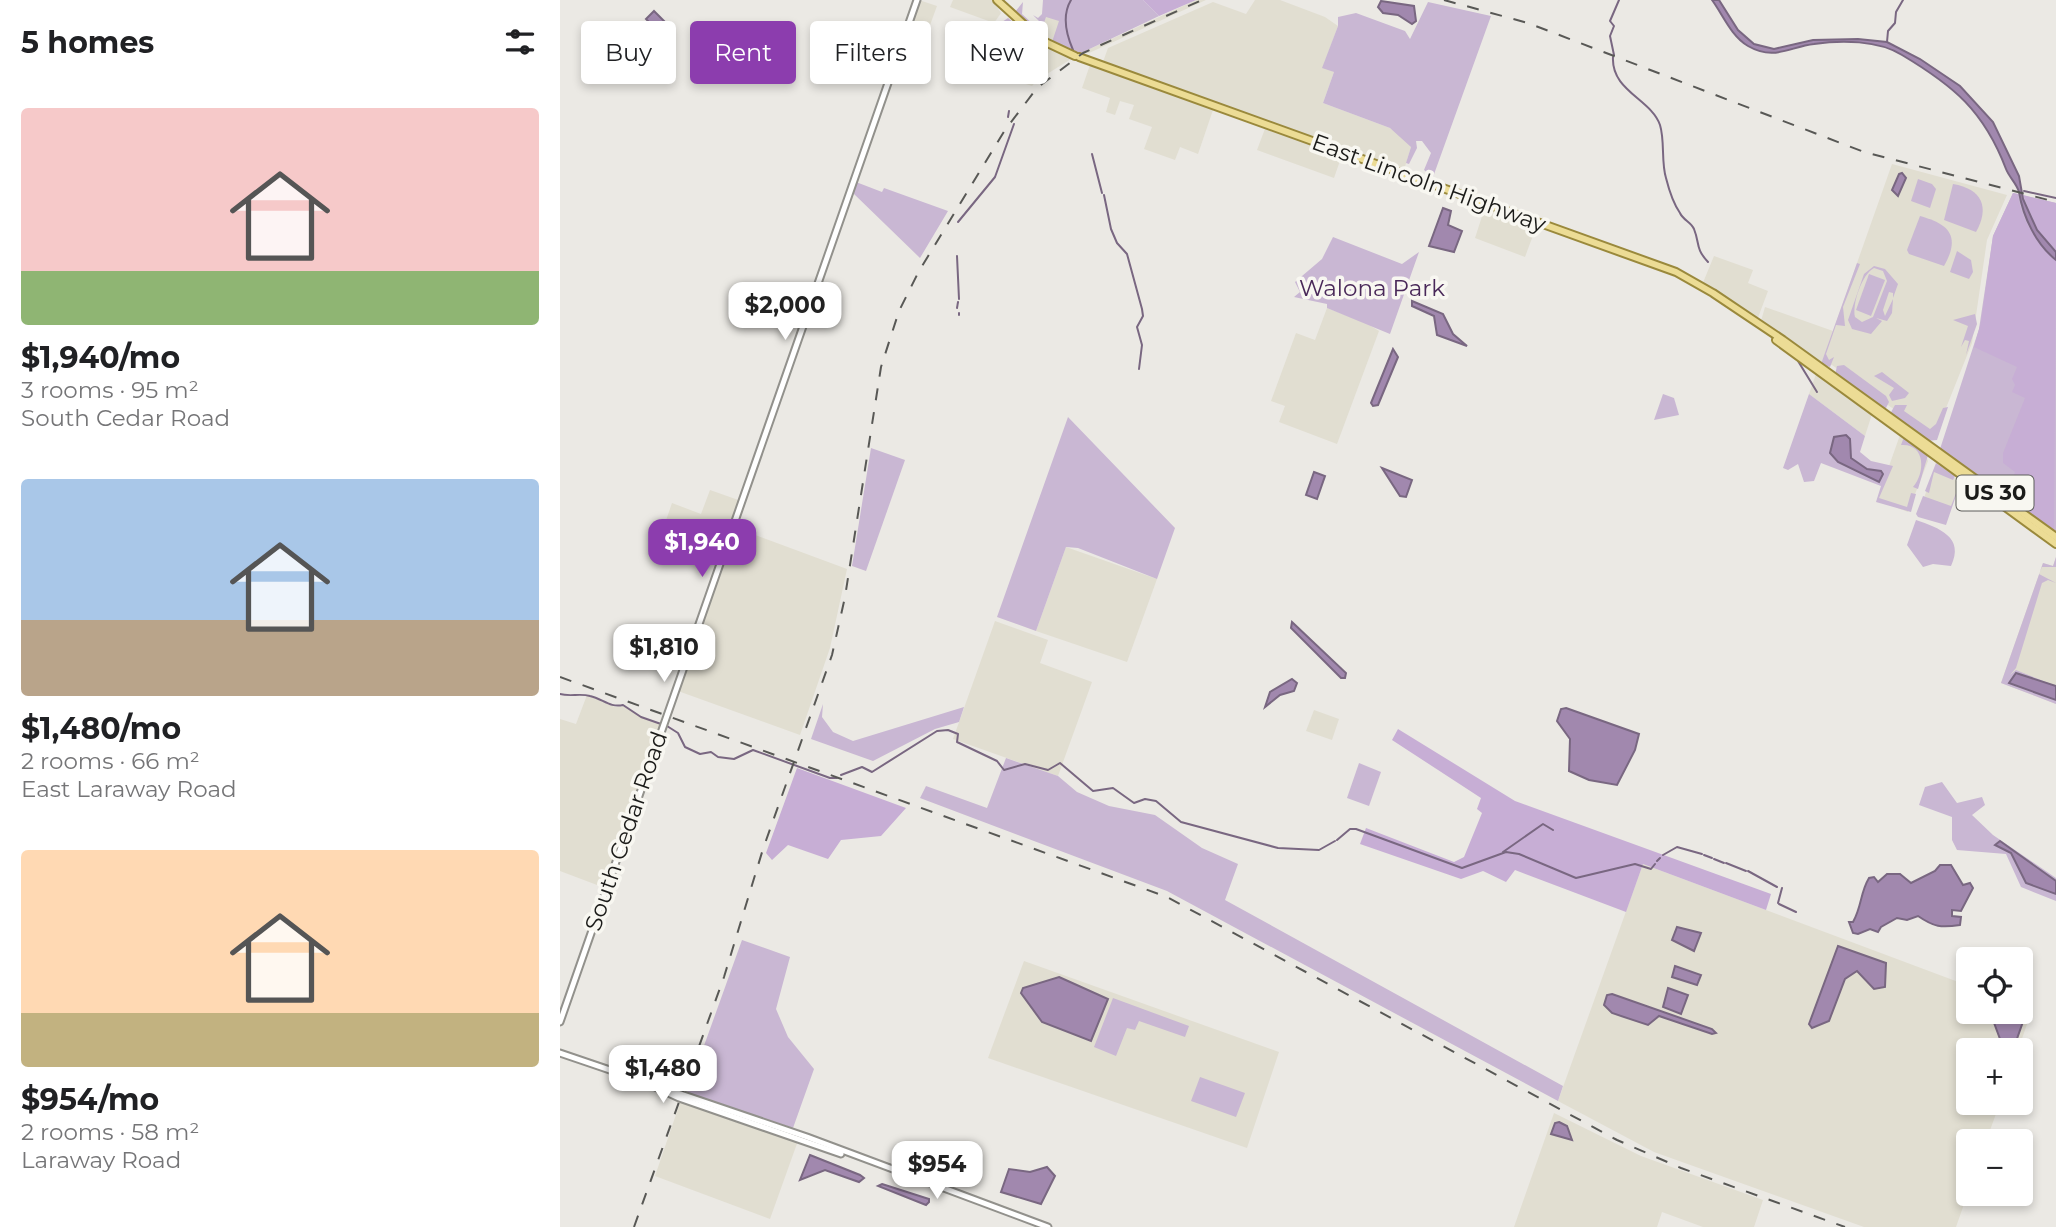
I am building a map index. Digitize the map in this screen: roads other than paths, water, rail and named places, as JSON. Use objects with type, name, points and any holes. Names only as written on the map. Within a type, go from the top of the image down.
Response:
[{"type":"main road","name":"East Lincoln Highway","points":[[997,0],[1030,33],[1077,57],[1667,268],[1707,289],[1768,331],[1935,453]]},
{"type":"main road","name":"South Cedar Road","points":[[560,1022],[915,2]]},
{"type":"main road","name":"US 30","points":[[1935,453],[2056,537]]},
{"type":"main road","name":"US 30","points":[[1935,453],[2056,544]]},
{"type":"main road","points":[[560,1053],[705,1107],[855,1157],[1048,1227]]},
{"type":"waterway","points":[[1071,0],[1066,25],[1073,50]]},
{"type":"waterway","points":[[1614,55],[1610,36],[1614,26],[1610,21],[1619,0]]},
{"type":"waterway","points":[[1887,42],[1888,31],[1895,23],[1896,12],[1903,0]]},
{"type":"waterway","points":[[1613,57],[1618,78],[1649,108],[1660,125],[1670,192],[1681,215],[1694,229],[1699,249],[1708,262]]},
{"type":"waterway","points":[[1008,117],[1009,111]]},
{"type":"waterway","points":[[958,222],[995,177],[1014,124]]},
{"type":"waterway","points":[[1092,154],[1102,193]]},
{"type":"waterway","points":[[2024,191],[2056,198]]},
{"type":"waterway","points":[[1104,195],[1111,229],[1117,243],[1127,254],[1142,309],[1143,316],[1137,327],[1142,345],[1139,369]]},
{"type":"waterway","points":[[957,256],[959,299]]},
{"type":"waterway","points":[[957,308],[958,302]]},
{"type":"waterway","points":[[1798,361],[1817,392]]},
{"type":"waterway","points":[[560,694],[586,695],[610,704],[623,705],[641,717],[661,724]]},
{"type":"waterway","points":[[667,726],[678,733],[685,747],[700,754],[711,752],[718,757],[734,759],[753,750],[830,778],[837,778]]},
{"type":"waterway","points":[[841,775],[862,767],[872,772],[937,731],[948,730],[958,734],[957,742],[997,761],[1004,770],[1025,764],[1048,770],[1060,763],[1093,791],[1113,788],[1134,803],[1145,799],[1156,801],[1181,822],[1278,848],[1319,850],[1335,841]]},
{"type":"waterway","points":[[1503,852],[1543,824],[1553,830]]},
{"type":"waterway","points":[[1337,840],[1350,829],[1356,829],[1462,868],[1506,852],[1519,854],[1576,878],[1635,864],[1651,869],[1655,864]]},
{"type":"waterway","points":[[1663,855],[1677,847],[1702,854]]},
{"type":"waterway","points":[[1704,855],[1712,858]]},
{"type":"waterway","points":[[1657,861],[1660,858]]},
{"type":"waterway","points":[[1714,859],[1724,863]]},
{"type":"waterway","points":[[1726,863],[1746,871]]},
{"type":"waterway","points":[[1748,871],[1777,887]]},
{"type":"waterway","points":[[1778,903],[1782,888]]},
{"type":"waterway","points":[[1779,904],[1796,912]]},
{"type":"railway","points":[[634,1227],[724,977],[763,849],[832,655],[845,597],[881,367],[899,311],[919,271],[1005,130],[1037,88],[1083,53],[1202,0]]},
{"type":"railway","points":[[1444,0],[1528,23],[1864,152],[2056,202]]},
{"type":"railway","points":[[560,677],[1167,897],[1617,1140],[1681,1168],[1845,1227]]},
{"type":"park label","name":"Walona Park","points":[[1372,288]]}]
